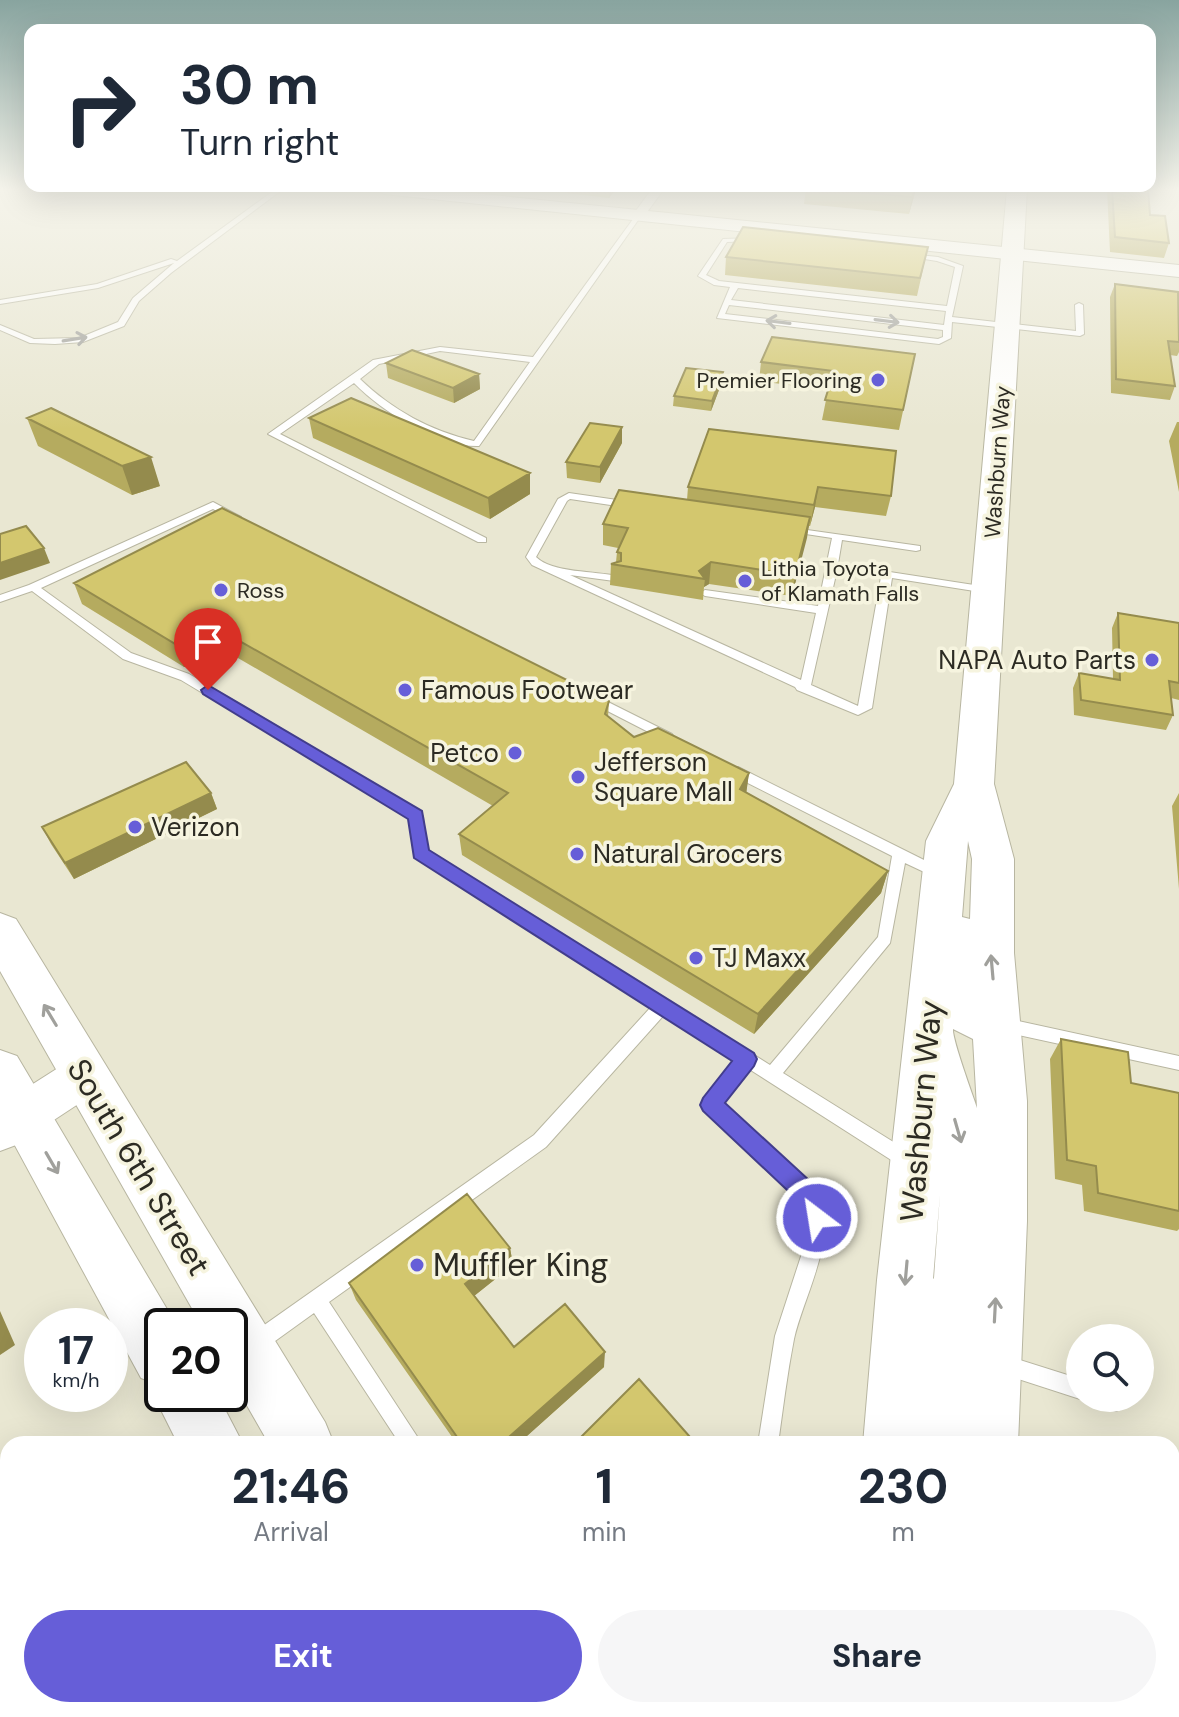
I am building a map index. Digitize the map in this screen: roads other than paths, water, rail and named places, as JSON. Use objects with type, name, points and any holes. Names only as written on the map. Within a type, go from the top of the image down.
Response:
[{"type":"main road","name":"Washburn Way","points":[[987,1436],[1002,1101],[991,953],[993,859],[974,784],[1011,269]]},
{"type":"main road","name":"Washburn Way","points":[[895,1436],[947,841],[974,784]]},
{"type":"main road","points":[[944,876],[961,964],[965,1012],[979,1021],[997,1023]]},
{"type":"main road","name":"South 6th Street","points":[[0,931],[223,1308]]},
{"type":"main road","points":[[929,1029],[968,1168],[959,1351],[992,1361]]},
{"type":"main road","points":[[8,1105],[144,1328]]},
{"type":"main road","points":[[916,1166],[936,1177],[945,1202],[933,1360],[939,1436]]},
{"type":"main road","name":"South 6th Street","points":[[248,1351],[298,1436]]},
{"type":"main road","points":[[193,1412],[207,1436]]},
{"type":"street","points":[[8,1105],[85,1075]]},
{"type":"lane","points":[[0,302],[98,286],[153,269]]},
{"type":"lane","points":[[0,327],[33,341],[55,342],[102,333],[121,324],[136,300],[172,269]]},
{"type":"lane","points":[[355,379],[372,397],[447,439],[476,444],[600,269]]},
{"type":"lane","points":[[706,269],[702,276],[717,283],[950,309]]},
{"type":"lane","points":[[735,285],[720,316],[939,342],[947,338],[958,269]]},
{"type":"lane","points":[[138,275],[157,281]]},
{"type":"lane","points":[[727,302],[1080,334],[1079,305]]},
{"type":"lane","points":[[482,540],[273,434],[376,362],[440,349],[536,360]]},
{"type":"lane","points":[[648,508],[569,496],[563,499],[531,557],[536,563],[858,711],[866,708],[887,575]]},
{"type":"lane","points":[[0,599],[213,505],[241,519]]},
{"type":"lane","points":[[775,527],[916,548]]},
{"type":"lane","points":[[801,687],[807,682],[838,536]]},
{"type":"lane","points":[[832,566],[988,590]]},
{"type":"lane","points":[[553,571],[614,578]]},
{"type":"lane","points":[[33,587],[127,656],[185,677],[411,812],[416,816],[420,853],[916,1166]]},
{"type":"lane","points":[[705,593],[822,610]]},
{"type":"lane","points":[[579,691],[677,742]]},
{"type":"lane","points":[[719,763],[944,876]]},
{"type":"lane","points":[[771,1075],[885,939],[899,854]]},
{"type":"lane","points":[[248,1348],[540,1141],[662,1006]]},
{"type":"lane","points":[[997,1023],[1179,1063]]},
{"type":"lane","points":[[747,1059],[711,1105],[814,1201],[817,1218],[811,1260],[788,1323],[769,1436]]},
{"type":"lane","points":[[317,1300],[407,1436]]},
{"type":"lane","points":[[992,1361],[1066,1385]]},
{"type":"place","name":"Premier Flooring","points":[[878,380]]},
{"type":"place","name":"Lithia Toyota of Klamath Falls","points":[[745,581]]},
{"type":"place","name":"Ross","points":[[221,590]]},
{"type":"place","name":"NAPA Auto Parts","points":[[1152,660]]},
{"type":"place","name":"Famous Footwear","points":[[405,690]]},
{"type":"place","name":"Petco","points":[[515,753]]},
{"type":"place","name":"Jefferson Square Mall","points":[[578,777]]},
{"type":"place","name":"Verizon","points":[[135,827]]},
{"type":"place","name":"Natural Grocers","points":[[577,854]]},
{"type":"place","name":"TJ Maxx","points":[[696,958]]},
{"type":"place","name":"Muffler King","points":[[417,1265]]}]
